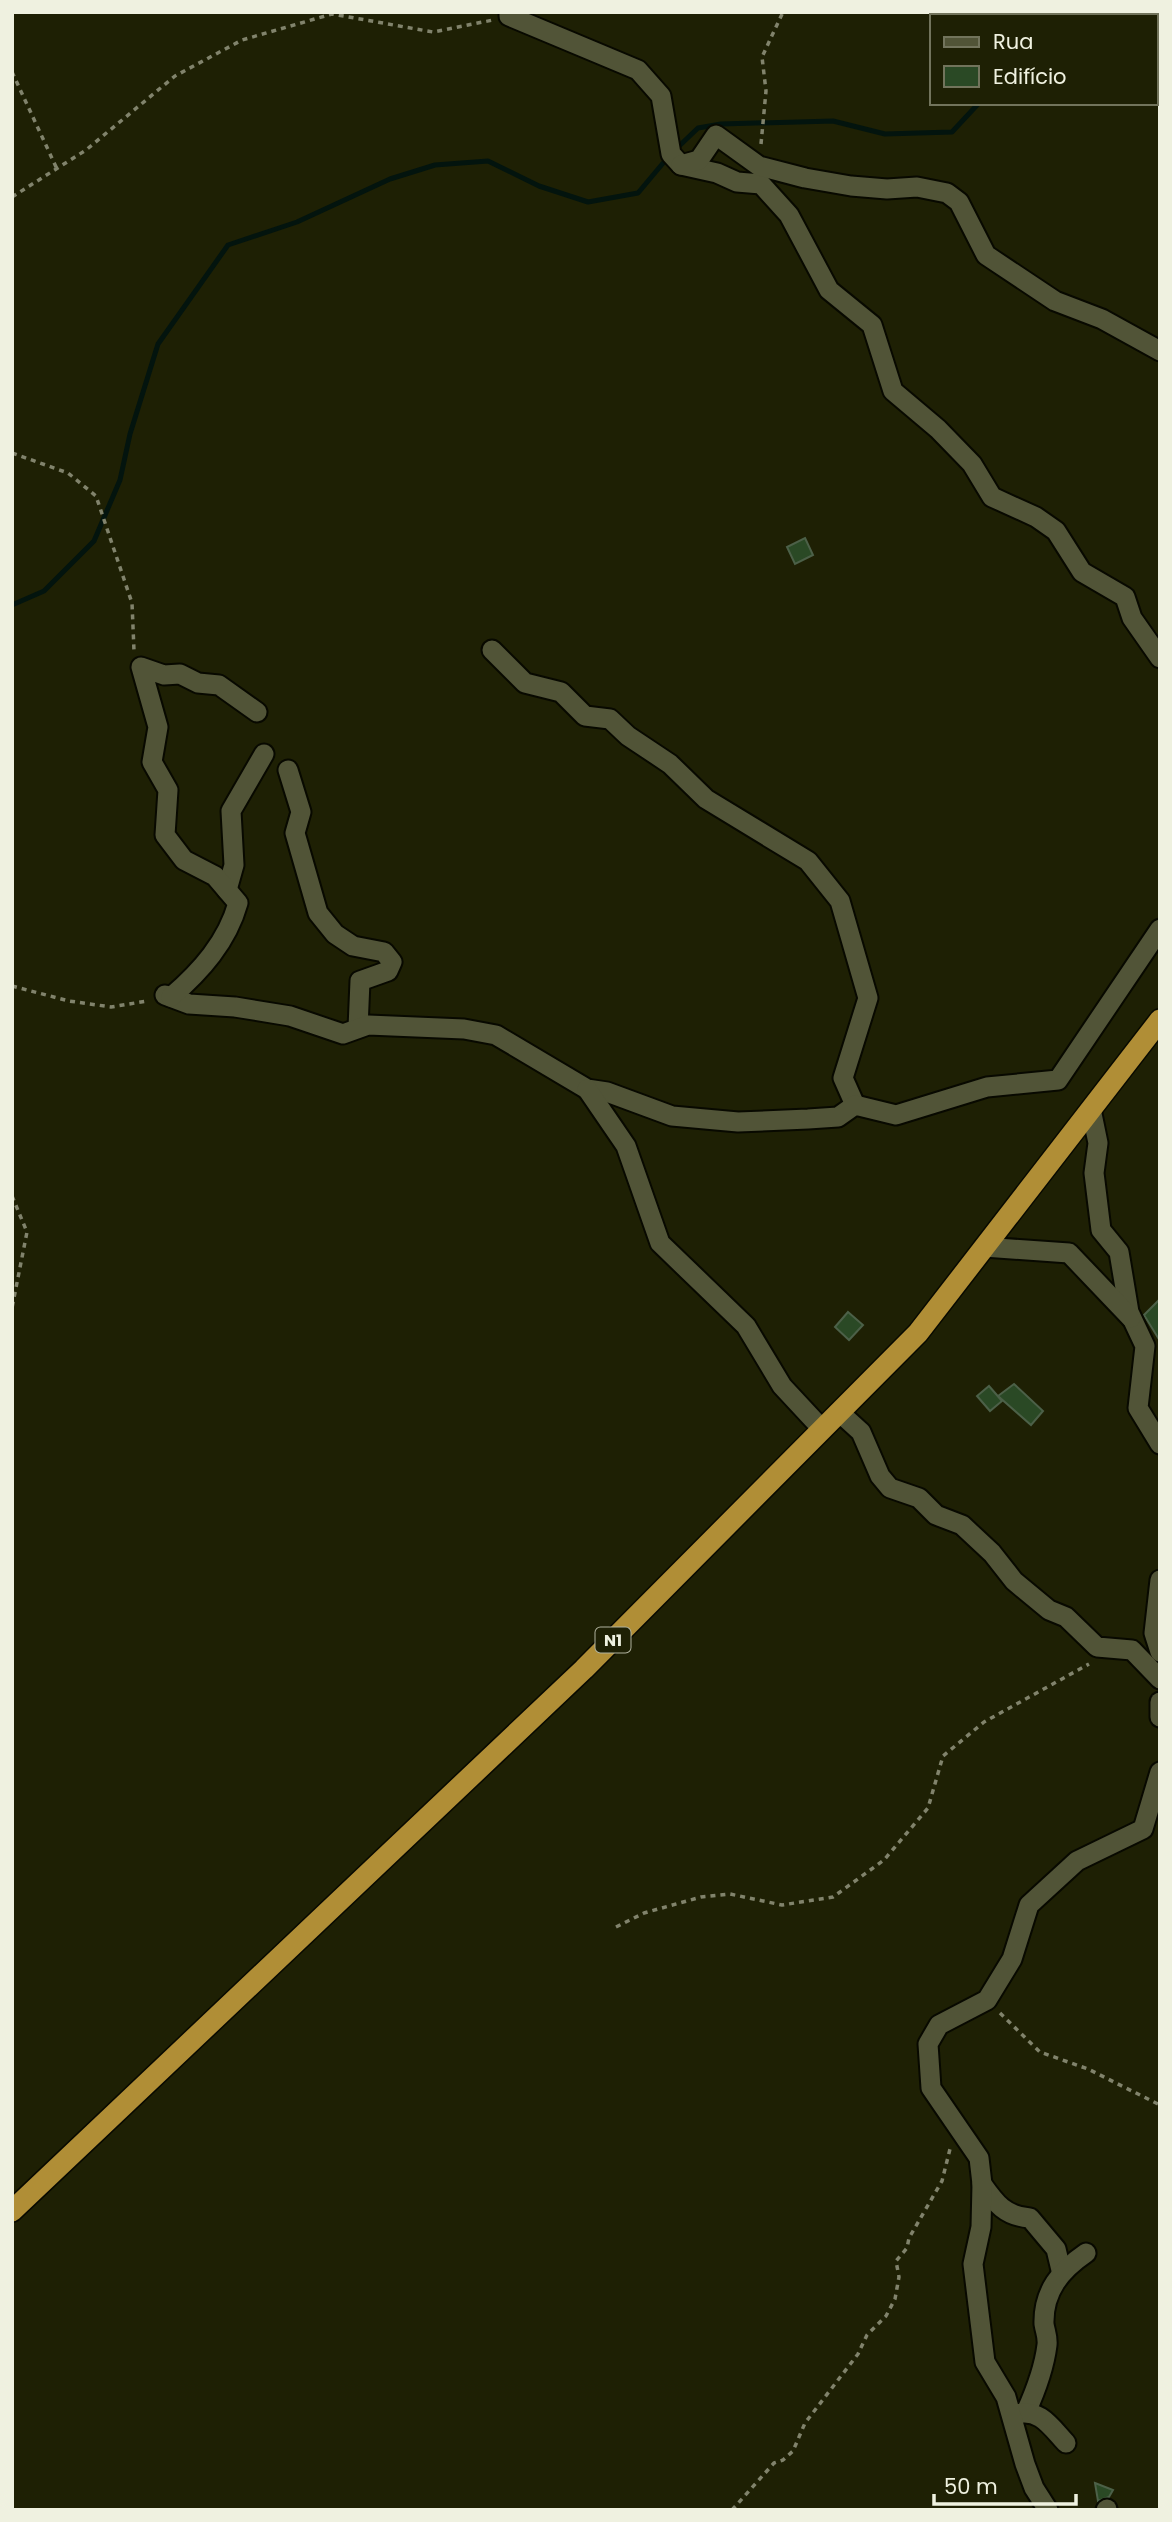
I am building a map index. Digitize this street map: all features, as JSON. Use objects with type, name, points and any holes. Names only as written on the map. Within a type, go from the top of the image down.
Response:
[{"type":"highway","name":"N1","points":[[12,2211],[584,1668],[918,1333],[1160,1020]]},
{"type":"street","points":[[509,14],[638,71],[661,96],[671,154],[681,164],[737,181],[761,184],[789,215],[829,290],[872,326],[892,391],[938,429],[972,464],[992,497],[1036,517],[1056,531],[1082,572],[1125,597],[1132,618],[1160,658]]},
{"type":"street","points":[[681,164],[699,160],[716,135],[759,166],[851,186],[887,189],[917,187],[947,192],[959,202],[986,255],[1055,301],[1102,319],[1160,351]]},
{"type":"street","points":[[492,650],[525,683],[561,692],[585,716],[610,719],[670,764],[706,799],[808,861],[840,901],[868,998],[843,1078],[855,1105]]},
{"type":"street","points":[[141,667],[164,675],[180,674],[198,683],[219,685],[257,712]]},
{"type":"street","points":[[141,667],[158,727],[152,762],[168,790],[165,835],[184,860],[215,876],[237,903],[231,928],[196,976],[168,996]]},
{"type":"street","points":[[227,890],[234,865],[231,811],[264,754]]},
{"type":"street","points":[[288,770],[301,812],[295,833],[318,913],[335,934],[353,946],[384,952],[392,962],[388,971],[360,981],[358,1028]]},
{"type":"street","points":[[168,996],[189,1004],[235,1007],[290,1016],[344,1034],[368,1025],[464,1029],[496,1035],[587,1089],[607,1092],[672,1116],[738,1122],[838,1117],[855,1105],[896,1115],[987,1087],[1058,1080],[1160,929]]},
{"type":"street","points":[[587,1089],[625,1146],[660,1243],[746,1326],[782,1386],[822,1429]]},
{"type":"street","points":[[1091,1109],[1098,1143],[1094,1173],[1101,1230],[1119,1252],[1132,1319],[1145,1346],[1138,1408],[1160,1444]]},
{"type":"street","points":[[984,1247],[1069,1253],[1132,1319]]},
{"type":"street","points":[[839,1412],[861,1432],[880,1476],[890,1488],[919,1498],[936,1515],[962,1525],[992,1553],[1014,1581],[1049,1610],[1066,1617],[1097,1647],[1132,1650],[1160,1679]]},
{"type":"street","points":[[1160,1580],[1154,1633],[1160,1652]]},
{"type":"street","points":[[1160,1702],[1160,1717]]},
{"type":"street","points":[[1048,2510],[1034,2488],[1018,2414],[985,2362],[973,2264],[981,2227],[982,2184],[979,2158],[931,2088],[928,2044],[939,2025],[987,2000],[1012,1959],[1029,1905],[1077,1861],[1143,1829],[1160,1772]]},
{"type":"street","points":[[982,2184],[997,2205],[1014,2217],[1030,2218],[1056,2249],[1061,2270]]},
{"type":"street","points":[[1018,2414],[1038,2386],[1046,2353],[1047,2300],[1061,2270],[1086,2253]]},
{"type":"street","points":[[1018,2414],[1042,2416],[1066,2443]]},
{"type":"path","points":[[759,166],[766,91],[762,57],[783,12]]},
{"type":"path","points":[[12,197],[86,150],[175,76],[242,40],[332,14],[433,32],[509,14]]},
{"type":"path","points":[[12,72],[57,169]]},
{"type":"path","points":[[12,453],[68,473],[96,496],[132,603],[133,648],[141,667]]},
{"type":"path","points":[[12,986],[69,1001],[111,1007],[168,996]]},
{"type":"path","points":[[12,1196],[27,1232],[12,1308]]},
{"type":"path","points":[[615,1927],[644,1913],[701,1897],[730,1894],[782,1905],[833,1897],[884,1860],[928,1808],[943,1756],[984,1722],[1115,1649]]},
{"type":"path","points":[[987,2000],[1040,2052],[1087,2069],[1160,2105]]},
{"type":"path","points":[[732,2510],[774,2463],[783,2460],[793,2451],[805,2423],[858,2354],[867,2334],[886,2316],[895,2299],[899,2277],[896,2261],[907,2248],[909,2238],[942,2181],[956,2127]]},
{"type":"building","points":[[805,538],[813,555],[795,564],[787,547]]},
{"type":"building","points":[[1160,1299],[1160,1341],[1144,1315]]},
{"type":"building","points":[[848,1312],[863,1325],[849,1340],[835,1327]]},
{"type":"building","points":[[1014,1384],[1043,1411],[1031,1425],[998,1396]]},
{"type":"building","points":[[989,1386],[1002,1401],[990,1411],[977,1396]]},
{"type":"building","points":[[1095,2483],[1113,2490],[1109,2497],[1098,2501]]},
{"type":"waterway","points":[[676,149],[698,128],[721,124],[833,121],[885,134],[952,132],[977,105]]},
{"type":"waterway","points":[[12,605],[44,591],[94,541],[120,480],[130,434],[158,344],[228,245],[297,222],[390,179],[435,165],[488,161],[539,186],[588,202],[638,193],[669,156]]}]
